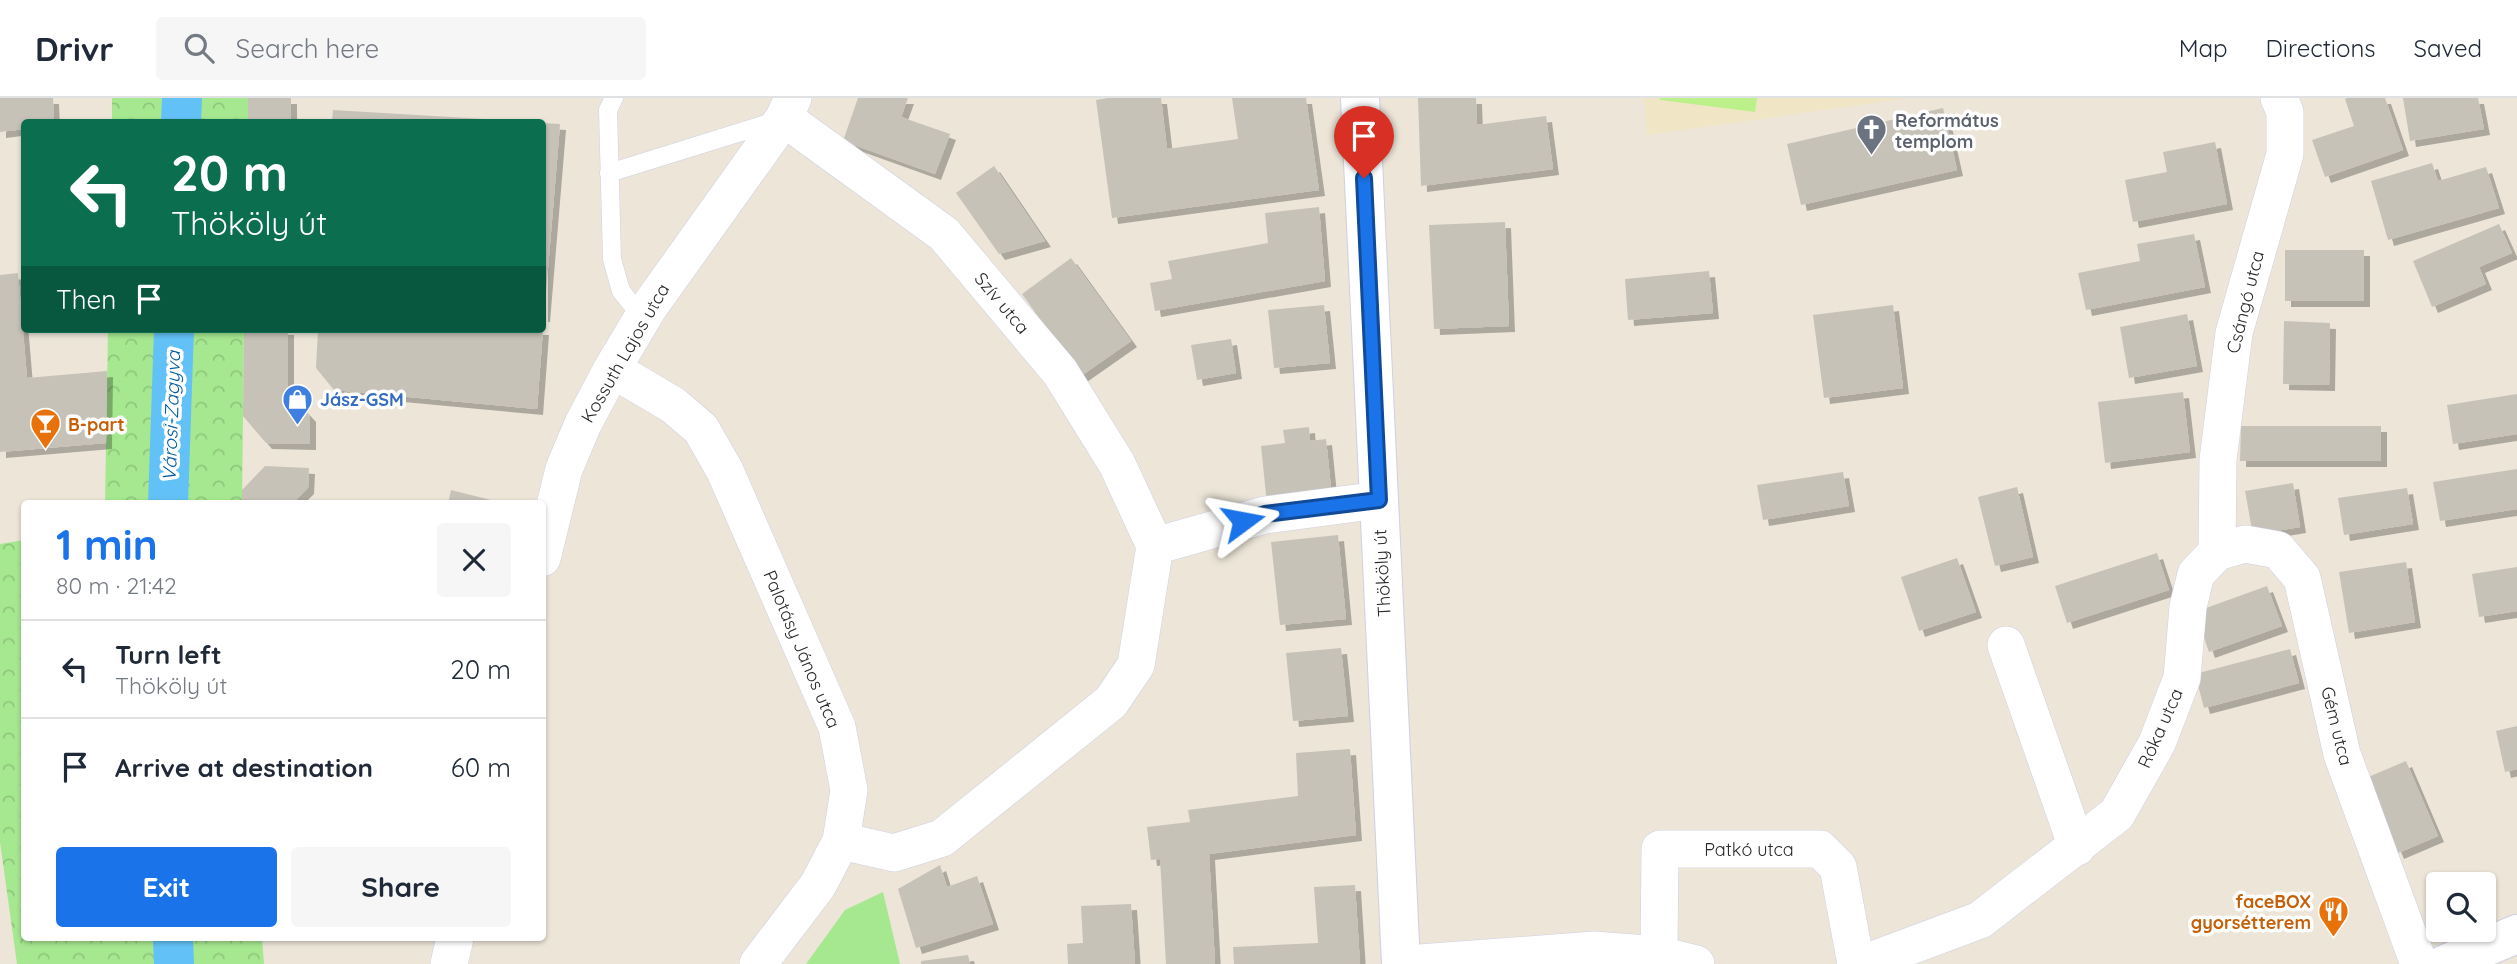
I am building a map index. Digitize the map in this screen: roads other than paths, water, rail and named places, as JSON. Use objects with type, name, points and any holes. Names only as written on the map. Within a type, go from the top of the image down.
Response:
[{"type":"street","name":"Thököly út","points":[[1360,98],[1404,964]]},
{"type":"street","name":"Csángó utca","points":[[2217,552],[2218,460],[2234,333],[2285,155],[2285,112],[2279,98]]},
{"type":"street","name":"Kossuth Lajos utca","points":[[546,542],[564,469],[583,424],[612,369],[642,317],[789,108]]},
{"type":"street","name":"Szív utca","points":[[789,108],[944,234],[1060,372],[1116,464],[1155,546]]},
{"type":"street","name":"Palotásy János utca","points":[[612,369],[673,405],[701,429],[725,471],[837,727],[849,790],[841,841],[818,886],[758,964]]},
{"type":"street","points":[[841,841],[894,853],[942,838],[1111,702],[1136,665],[1155,546],[1265,514],[1379,500]]},
{"type":"street","name":"Gém utca","points":[[2217,552],[2245,544],[2278,551],[2302,578],[2342,754],[2419,964]]},
{"type":"street","name":"Róka utca","points":[[1859,964],[1980,920],[2117,814],[2157,743],[2182,678],[2188,607],[2196,574],[2217,552]]},
{"type":"street","points":[[2006,645],[2077,847]]},
{"type":"street","name":"Patkó utca","points":[[1659,955],[1660,849],[1820,849],[1838,867],[1859,964]]},
{"type":"street","points":[[449,964],[453,941]]},
{"type":"street","points":[[2445,964],[2502,947]]},
{"type":"street","points":[[1404,964],[1594,950],[1659,955],[1696,964]]},
{"type":"lane","points":[[614,98],[608,110],[612,259],[621,291],[642,317]]},
{"type":"lane","points":[[609,173],[789,108]]},
{"type":"waterway","name":"Városi-Zagyva","points":[[181,119],[182,98]]},
{"type":"waterway","name":"Városi-Zagyva","points":[[168,500],[174,333]]},
{"type":"waterway","name":"Városi-Zagyva","points":[[173,941],[174,964]]},
{"type":"place","name":"Református templom","points":[[1872,157]]},
{"type":"place","name":"Jász-GSM","points":[[297,426]]},
{"type":"place","name":"B-part","points":[[45,451]]},
{"type":"place","name":"faceBOX gyorsétterem","points":[[2334,938]]}]
